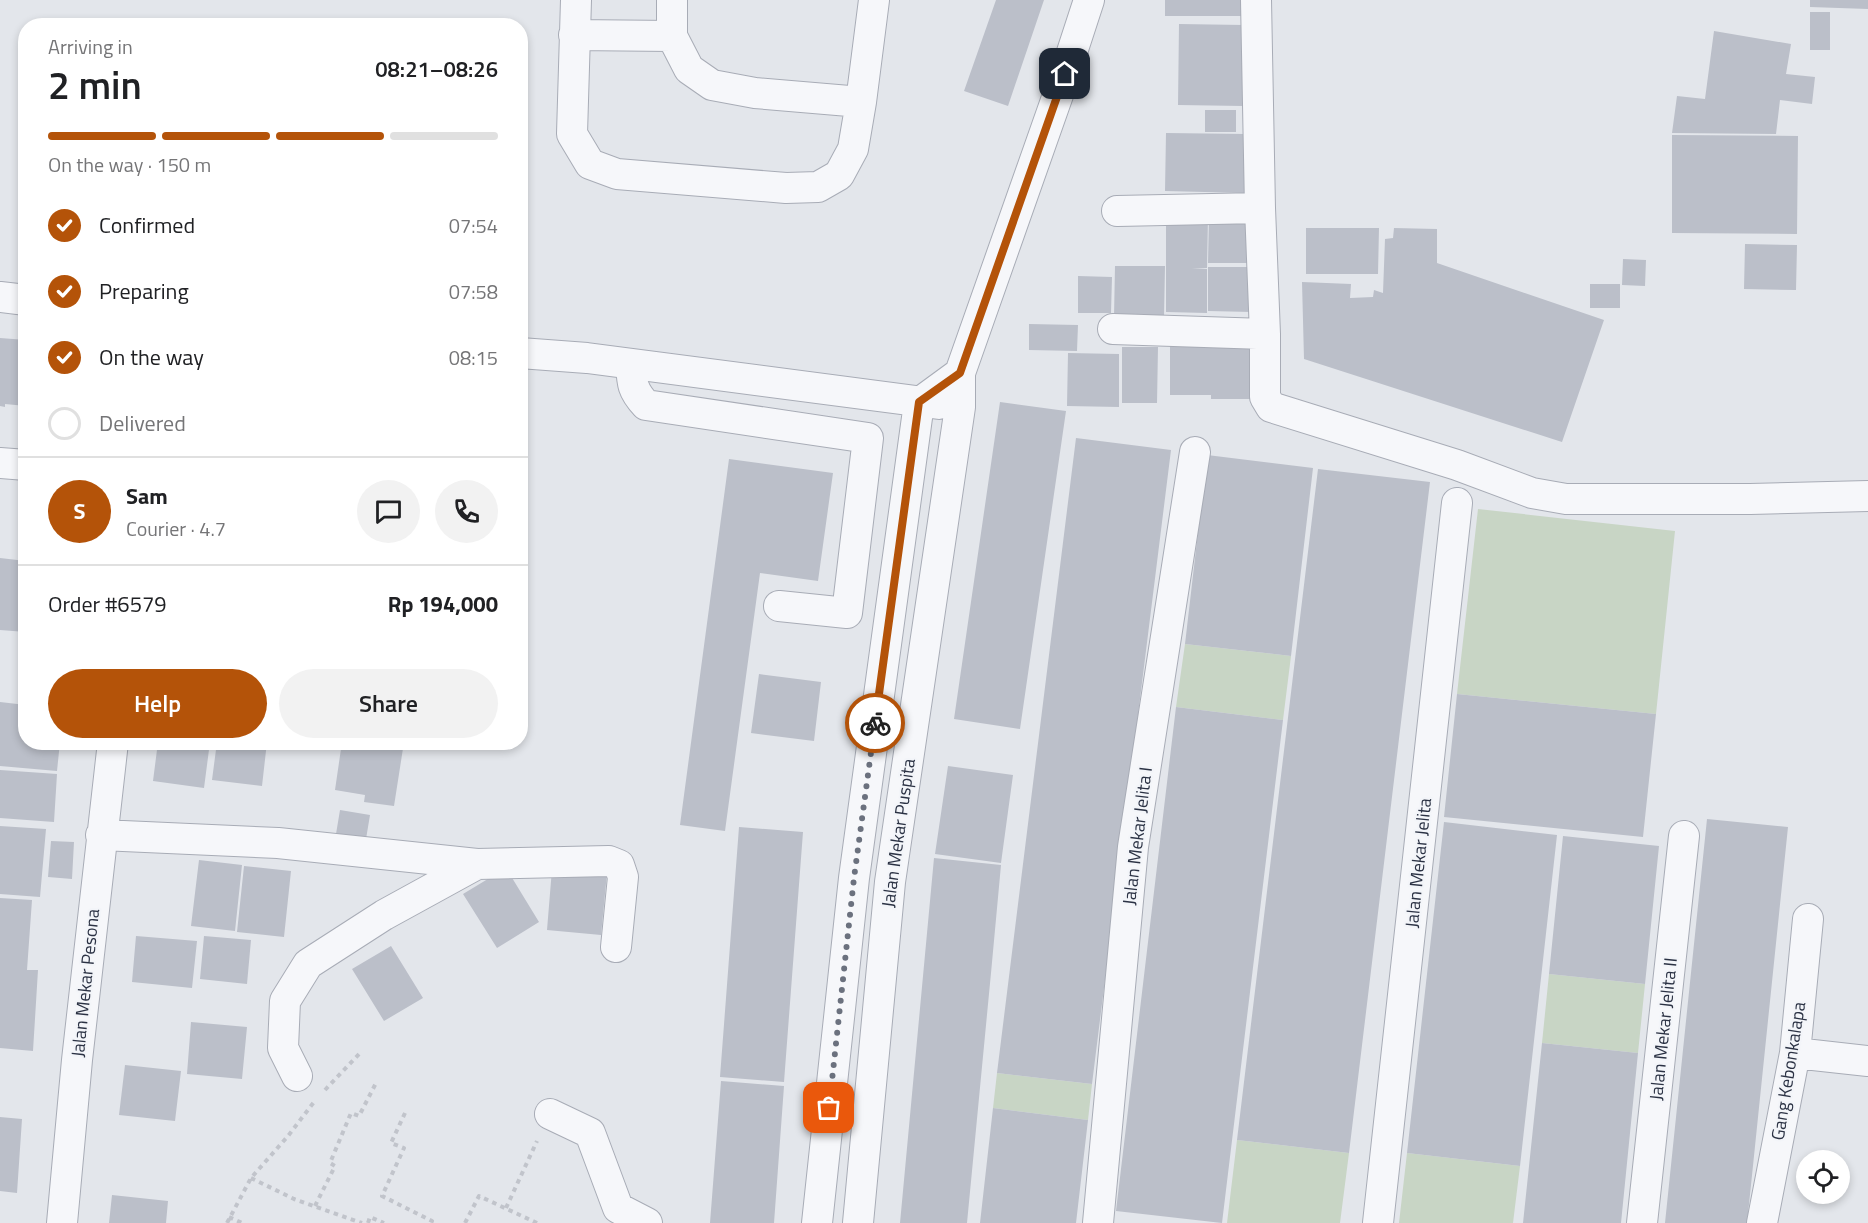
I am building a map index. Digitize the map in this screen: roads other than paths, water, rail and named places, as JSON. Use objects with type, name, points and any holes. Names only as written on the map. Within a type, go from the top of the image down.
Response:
[{"type":"street","points":[[576,0],[572,134],[590,164],[617,174],[786,188],[818,187],[839,175],[853,148],[874,0]]},
{"type":"street","points":[[672,0],[672,36],[688,69],[712,85],[756,93],[861,102]]},
{"type":"street","name":"Jalan Mekar Puspita","points":[[858,1223],[890,882],[960,406],[960,373],[1089,0]]},
{"type":"street","points":[[1256,0],[1265,397],[1271,406],[1457,465],[1532,493],[1566,499],[1868,496]]},
{"type":"street","points":[[574,35],[672,36]]},
{"type":"street","points":[[1117,210],[1260,208]]},
{"type":"street","points":[[0,297],[18,299]]},
{"type":"street","points":[[1113,329],[1265,334]]},
{"type":"street","points":[[528,354],[631,364],[960,406]]},
{"type":"street","points":[[631,364],[636,394],[646,405],[868,438],[847,613],[779,606]]},
{"type":"street","points":[[919,402],[960,373]]},
{"type":"street","name":"Jalan Mekar Puspita","points":[[817,1223],[854,878],[919,402]]},
{"type":"street","name":"Jalan Mekar Jelita I","points":[[1098,1223],[1133,848],[1195,452]]},
{"type":"street","points":[[0,462],[18,464]]},
{"type":"street","name":"Jalan Mekar Jelita","points":[[1378,1223],[1457,503]]},
{"type":"street","points":[[857,538],[900,544]]},
{"type":"street","name":"Jalan Mekar Pesona","points":[[62,1223],[77,1060],[112,750]]},
{"type":"street","points":[[101,835],[278,843],[477,864],[609,861],[619,865],[623,877],[615,947]]},
{"type":"street","name":"Jalan Mekar Jelita II","points":[[1642,1223],[1683,836]]},
{"type":"street","points":[[297,1076],[283,1048],[285,1001],[308,964],[384,915],[477,864]]},
{"type":"street","points":[[854,878],[890,882]]},
{"type":"street","name":"Gang Kebonkalapa","points":[[1762,1223],[1795,1053],[1808,919]]},
{"type":"street","points":[[1795,1053],[1868,1061]]},
{"type":"street","points":[[550,1114],[590,1133],[618,1208],[647,1223]]}]
